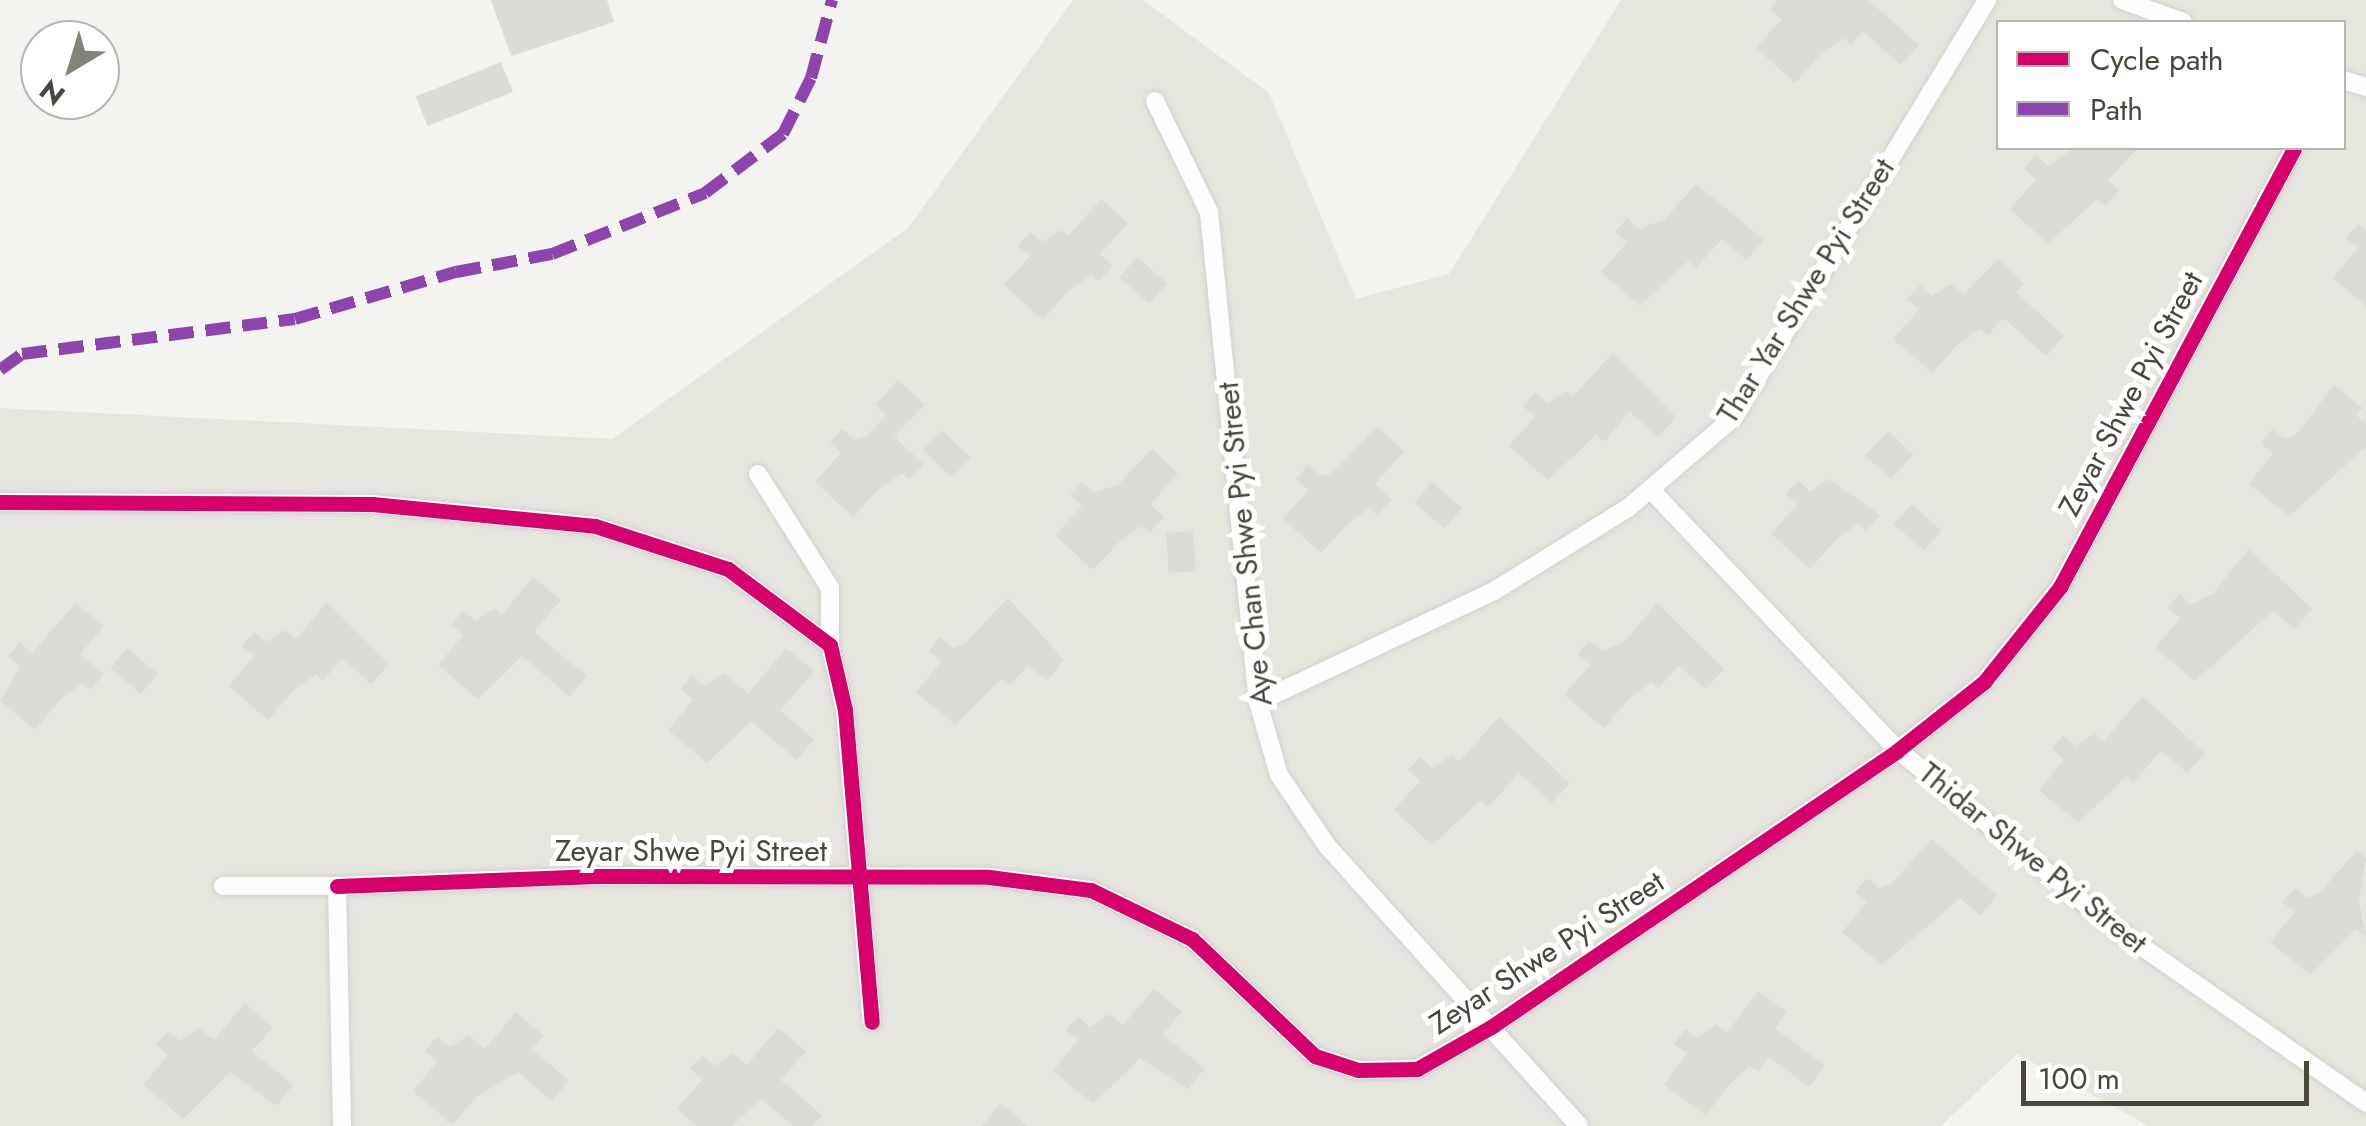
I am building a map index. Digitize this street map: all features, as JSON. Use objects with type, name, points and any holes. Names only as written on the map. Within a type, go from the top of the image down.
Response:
[{"type":"street","name":"Thar Yar Shwe Pyi Street","points":[[1258,702],[1494,591],[1650,489],[1733,418],[1987,0]]},
{"type":"street","points":[[2122,0],[2177,20]]},
{"type":"street","name":"Aye Chan Shwe Pyi Street","points":[[1156,101],[1208,212],[1258,702],[1279,775],[1328,848],[1580,1126]]},
{"type":"street","name":"Zeyar Shwe Pyi Street","points":[[222,886],[337,886],[597,876],[989,877],[1091,890],[1192,939],[1315,1056],[1358,1070],[1417,1069],[1491,1028],[1898,750],[1984,682],[2060,587],[2293,150]]},
{"type":"street","points":[[758,474],[830,588],[830,645],[845,710],[872,1022]]},
{"type":"street","name":"Thidar Shwe Pyi Street","points":[[1650,489],[1898,750],[2111,924],[2363,1094]]},
{"type":"street","points":[[0,502],[372,504],[594,526],[728,569],[830,645]]},
{"type":"street","points":[[337,886],[342,1126]]},
{"type":"shaded area","points":[[1073,0],[1143,0],[1269,93],[1356,299],[1449,274],[1621,0],[2366,0],[2366,1126],[2149,1126],[2017,1054],[1941,1126],[0,1126],[0,408],[612,439],[908,228]]},
{"type":"building","points":[[491,0],[607,0],[614,22],[511,56]]},
{"type":"building","points":[[1778,0],[1868,0],[1919,45],[1901,65],[1863,31],[1851,45],[1843,38],[1821,54],[1795,83],[1756,48],[1782,19],[1770,9]]},
{"type":"building","points":[[501,62],[513,92],[428,126],[416,96]]},
{"type":"building","points":[[2071,150],[2136,150],[2108,180],[2119,190],[2105,206],[2097,199],[2048,244],[2010,209],[2036,180],[2024,169],[2036,155],[2048,166]]},
{"type":"building","points":[[1696,184],[1764,240],[1746,260],[1722,239],[1696,268],[1688,261],[1640,306],[1601,272],[1627,242],[1615,232],[1627,218],[1639,229],[1664,220]]},
{"type":"building","points":[[1101,199],[1128,223],[1100,254],[1113,266],[1099,281],[1091,275],[1068,291],[1043,320],[1004,285],[1030,256],[1018,246],[1030,232],[1042,242],[1061,230],[1068,236]]},
{"type":"building","points":[[2358,224],[2366,231],[2366,306],[2333,278],[2358,248],[2346,238]]},
{"type":"building","points":[[1137,257],[1167,283],[1149,304],[1119,277]]},
{"type":"building","points":[[1998,259],[2024,283],[2016,292],[2064,336],[2046,356],[2004,318],[1988,335],[1980,329],[1957,345],[1932,373],[1893,339],[1919,309],[1907,299],[1920,285],[1932,296],[1951,284],[1964,295]]},
{"type":"building","points":[[1613,352],[1676,417],[1658,437],[1630,412],[1604,442],[1596,435],[1548,480],[1509,446],[1535,417],[1523,406],[1535,392],[1547,403],[1566,391],[1573,397]]},
{"type":"building","points":[[898,380],[925,405],[894,437],[924,464],[909,480],[902,473],[879,489],[853,517],[815,482],[841,453],[830,442],[842,429],[854,440],[865,437],[886,415],[875,405]]},
{"type":"building","points":[[2334,385],[2362,408],[2356,415],[2366,424],[2366,447],[2289,516],[2249,484],[2273,453],[2261,443],[2272,429],[2285,439],[2296,435]]},
{"type":"building","points":[[1377,427],[1404,451],[1375,484],[1392,499],[1377,515],[1369,508],[1321,553],[1283,519],[1308,490],[1296,479],[1308,465],[1321,476],[1332,473]]},
{"type":"building","points":[[942,430],[971,458],[952,477],[923,449]]},
{"type":"building","points":[[1888,431],[1914,455],[1891,479],[1865,455]]},
{"type":"building","points":[[1152,449],[1178,474],[1150,504],[1164,517],[1150,533],[1142,526],[1119,542],[1093,570],[1055,535],[1082,506],[1070,495],[1082,482],[1094,493],[1118,485]]},
{"type":"building","points":[[1829,479],[1880,515],[1866,531],[1858,523],[1810,569],[1771,534],[1797,504],[1786,494],[1798,480],[1810,491]]},
{"type":"building","points":[[1432,482],[1462,508],[1444,529],[1414,502]]},
{"type":"building","points":[[1912,504],[1942,531],[1924,551],[1894,524]]},
{"type":"building","points":[[1193,531],[1196,571],[1169,573],[1166,533]]},
{"type":"building","points":[[2249,549],[2312,609],[2295,629],[2273,611],[2195,681],[2155,648],[2180,618],[2167,607],[2179,594],[2191,604],[2213,593]]},
{"type":"building","points":[[533,577],[561,600],[534,632],[587,676],[570,697],[522,656],[478,699],[438,665],[463,635],[451,625],[463,611],[475,621],[494,608],[502,615]]},
{"type":"building","points":[[1008,598],[1064,660],[1047,681],[1028,665],[1010,685],[1003,678],[955,725],[916,692],[941,662],[929,651],[940,637],[953,648],[964,644]]},
{"type":"building","points":[[327,602],[389,664],[371,684],[342,659],[323,681],[316,674],[293,691],[268,720],[229,686],[254,656],[242,646],[254,632],[266,642],[286,630],[296,639]]},
{"type":"building","points":[[76,603],[104,626],[80,654],[104,674],[90,690],[82,683],[60,700],[35,730],[0,701],[20,666],[8,656],[20,642],[32,653]]},
{"type":"building","points":[[1657,603],[1724,669],[1706,689],[1678,666],[1659,688],[1651,682],[1629,699],[1604,728],[1564,695],[1590,665],[1578,654],[1589,640],[1602,651],[1625,641]]},
{"type":"building","points":[[127,648],[158,674],[141,694],[110,668]]},
{"type":"building","points":[[786,648],[814,671],[780,711],[814,739],[797,760],[751,721],[707,763],[668,730],[693,700],[681,689],[692,675],[705,686],[724,673],[748,694]]},
{"type":"building","points":[[2142,696],[2205,753],[2187,773],[2161,751],[2133,783],[2126,776],[2078,823],[2039,790],[2064,760],[2052,749],[2063,735],[2076,746],[2095,733],[2104,741]]},
{"type":"building","points":[[1499,717],[1570,783],[1552,803],[1519,773],[1488,807],[1481,800],[1432,845],[1394,810],[1420,781],[1408,770],[1420,757],[1432,768],[1452,755],[1459,762]]},
{"type":"building","points":[[1931,839],[1997,895],[1980,916],[1960,898],[1882,965],[1842,932],[1867,902],[1855,892],[1867,878],[1879,888],[1891,884]]},
{"type":"building","points":[[2357,851],[2366,858],[2359,903],[2366,937],[2356,929],[2310,975],[2270,942],[2295,912],[2282,902],[2295,888],[2307,898],[2318,894]]},
{"type":"building","points":[[1154,989],[1182,1012],[1163,1034],[1205,1069],[1188,1089],[1140,1058],[1093,1104],[1053,1071],[1078,1040],[1066,1030],[1078,1016],[1090,1027],[1110,1014],[1123,1025]]},
{"type":"building","points":[[1758,991],[1787,1012],[1775,1028],[1825,1066],[1809,1087],[1769,1057],[1758,1072],[1749,1066],[1706,1115],[1664,1085],[1687,1053],[1674,1044],[1685,1029],[1698,1038],[1716,1024],[1727,1033]]},
{"type":"building","points":[[245,1003],[273,1027],[252,1051],[293,1085],[276,1106],[230,1072],[183,1119],[143,1085],[168,1055],[156,1044],[168,1031],[180,1041],[199,1028],[214,1040]]},
{"type":"building","points":[[516,1012],[544,1036],[532,1049],[569,1081],[552,1101],[518,1072],[477,1096],[452,1125],[413,1091],[437,1062],[425,1051],[437,1037],[450,1047],[469,1035],[485,1049]]},
{"type":"building","points":[[778,1028],[806,1051],[781,1080],[822,1115],[812,1126],[793,1126],[762,1099],[731,1126],[697,1126],[677,1109],[702,1080],[690,1069],[702,1055],[714,1066],[733,1053],[747,1065]]},
{"type":"building","points":[[1001,1103],[1028,1126],[982,1126]]},
{"type":"marked path","points":[[0,370],[22,354],[295,319],[456,272],[552,254],[705,193],[783,134],[811,78],[832,0]]},
{"type":"cycle path","points":[[337,886],[597,876],[989,877],[1091,890],[1192,939],[1315,1056],[1358,1070],[1417,1069],[1491,1027],[1898,750],[1984,682],[2060,587],[2293,150]]},
{"type":"cycle path","points":[[0,502],[372,504],[595,526],[728,569],[830,645],[845,710],[872,1022]]}]
